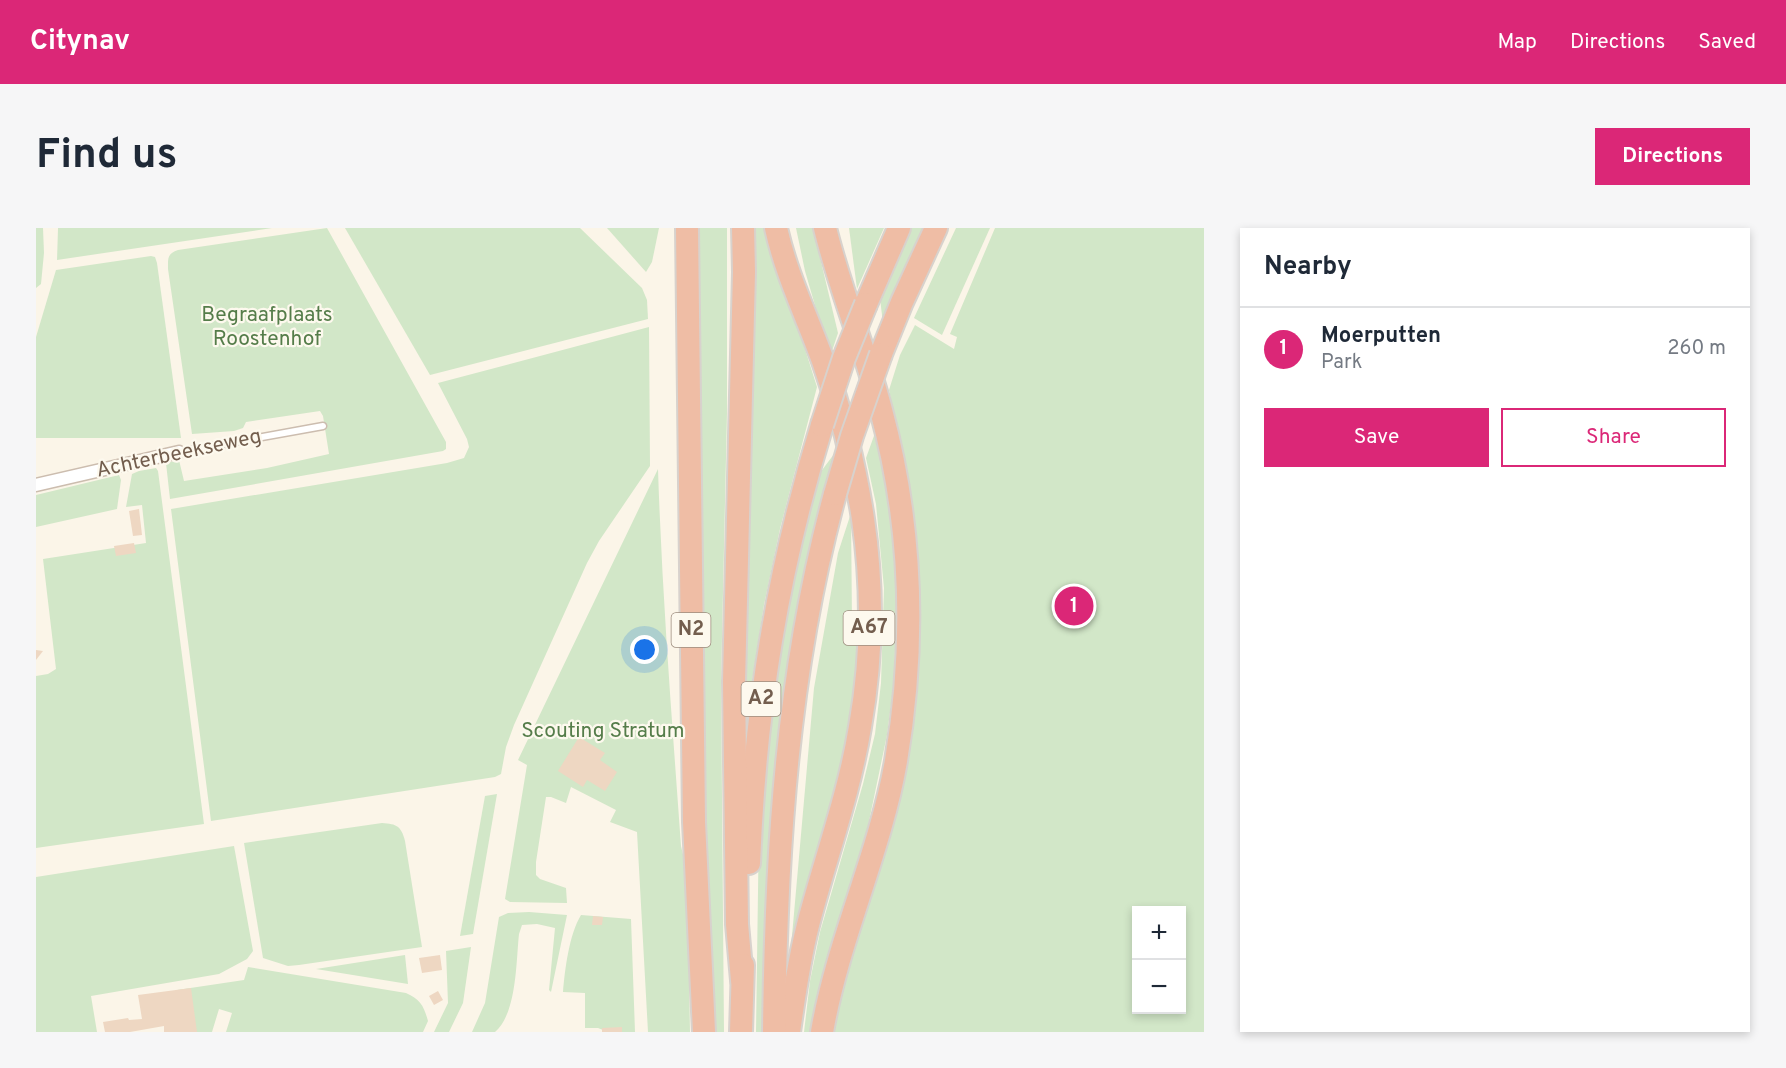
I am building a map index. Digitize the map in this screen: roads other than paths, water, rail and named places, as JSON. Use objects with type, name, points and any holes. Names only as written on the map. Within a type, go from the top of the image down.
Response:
[{"type":"highway","name":"N2","points":[[687,228],[694,822],[704,1032]]},
{"type":"highway","points":[[742,980],[737,924],[734,682],[744,272],[743,228]]},
{"type":"highway","name":"A67","points":[[776,228],[789,272],[823,361],[841,418],[863,518],[869,591],[869,633],[861,726],[844,799],[807,927],[789,1032]]},
{"type":"highway","points":[[822,1032],[836,974],[878,837],[895,762],[907,669],[909,614],[905,536],[894,464],[880,407],[825,228]]},
{"type":"highway","name":"A2","points":[[741,1032],[753,785],[763,680],[776,602],[791,532],[844,358],[899,228]]},
{"type":"highway","name":"A2","points":[[774,1032],[778,894],[791,719],[812,593],[835,494],[852,436],[902,302],[936,228]]},
{"type":"street","name":"Achterbeekseweg","points":[[36,485],[179,452]]},
{"type":"lane","name":"Achterbeekseweg","points":[[179,452],[323,426]]},
{"type":"place","name":"Moerputten","points":[[1074,606]]},
{"type":"park label","name":"Begraafplaats Roostenhof","points":[[267,327]]},
{"type":"park label","name":"Scouting Stratum","points":[[603,731]]}]
